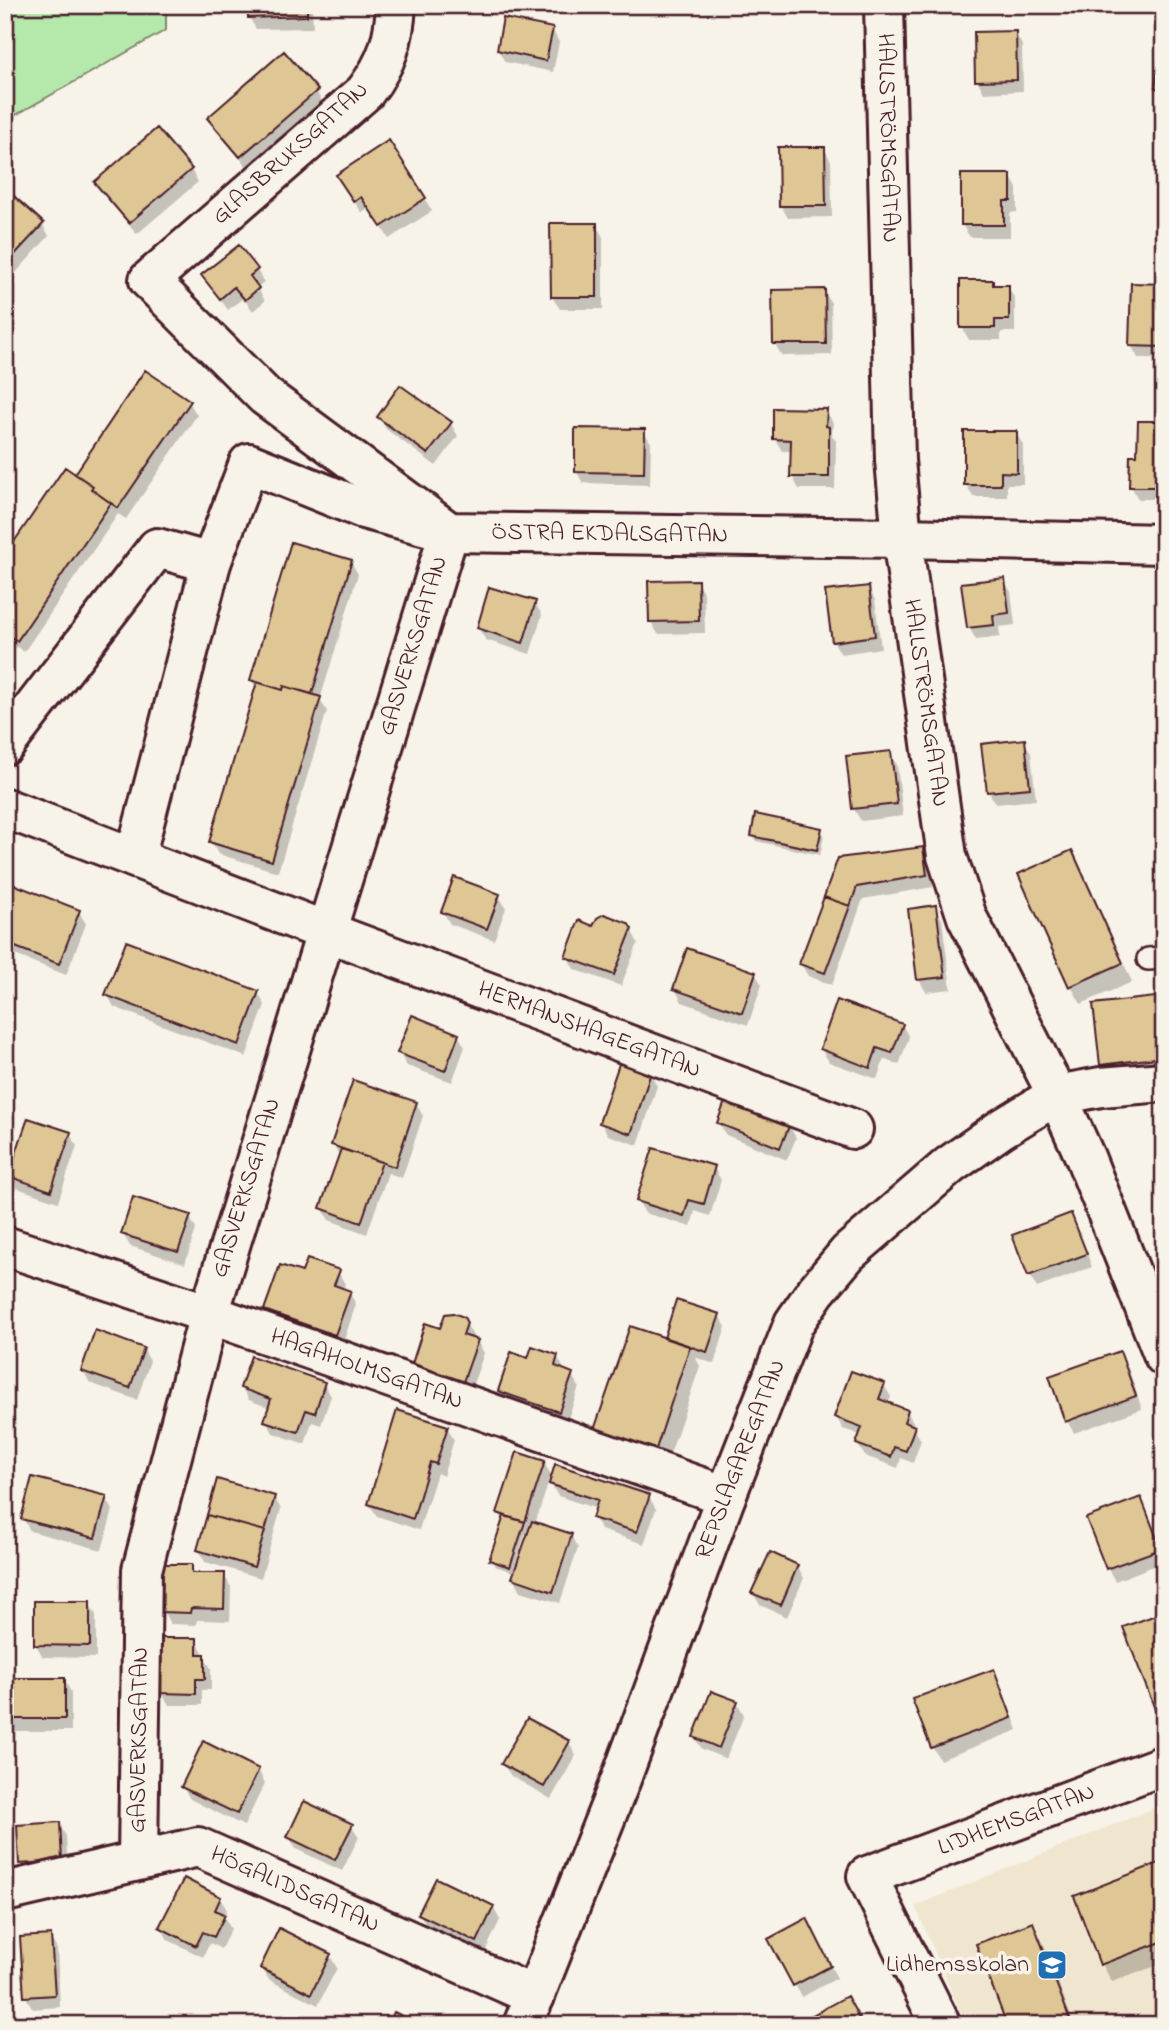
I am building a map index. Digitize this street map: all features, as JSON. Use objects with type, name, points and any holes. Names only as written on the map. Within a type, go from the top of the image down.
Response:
[{"type":"street","name":"GLASBRUKSGATAN","points":[[396,5],[394,33],[388,54],[380,72],[365,92],[149,280],[265,396],[449,532]]},
{"type":"street","name":"HALLSTRÖMSGATAN","points":[[884,5],[895,460],[902,538],[947,856],[967,917],[1057,1095],[1085,1157],[1164,1356]]},
{"type":"street","name":"ÖSTRA EKDALSGATAN","points":[[211,564],[249,463],[363,509],[449,532],[1164,544]]},
{"type":"street","name":"GASVERKSGATAN","points":[[138,1860],[142,1570],[209,1314],[449,532]]},
{"type":"street","points":[[5,745],[157,548],[211,564],[135,858]]},
{"type":"street","name":"HERMANSHAGEGATAN","points":[[5,808],[853,1129]]},
{"type":"street","name":"REPSLAGAREGATAN","points":[[529,2010],[794,1323],[816,1291],[848,1253],[950,1165],[1001,1129],[1057,1095],[1101,1087],[1164,1082]]},
{"type":"street","name":"HAGAHOLMSGATAN","points":[[5,1246],[209,1314],[726,1496]]},
{"type":"street","name":"LIDHEMSGATAN","points":[[941,2025],[867,1876],[1164,1765]]},
{"type":"street","name":"HÖGALIDSGATAN","points":[[5,1892],[198,1847],[529,2010]]},
{"type":"shaded area","name":"Lidhemsskolan","points":[[1164,1804],[1164,2025],[966,2025],[915,1906]]},
{"type":"green space","points":[[5,5],[166,5],[166,30],[5,121]]},
{"type":"building","points":[[247,5],[307,5],[307,16],[248,18]]},
{"type":"building","points":[[503,18],[553,28],[546,61],[497,50]]},
{"type":"building","points":[[1016,31],[1017,80],[975,81],[974,32]]},
{"type":"building","points":[[284,51],[318,90],[240,157],[207,118]]},
{"type":"building","points":[[1160,53],[1164,53],[1164,89],[1155,88]]},
{"type":"building","points":[[157,128],[192,169],[129,223],[94,182]]},
{"type":"building","points":[[389,140],[426,198],[381,227],[361,197],[354,202],[336,175]]},
{"type":"building","points":[[778,147],[825,147],[826,206],[779,206]]},
{"type":"building","points":[[961,174],[1011,174],[1011,201],[1004,201],[1004,225],[961,225]]},
{"type":"building","points":[[5,188],[44,223],[5,265]]},
{"type":"building","points":[[550,223],[597,223],[597,297],[551,297]]},
{"type":"building","points":[[239,245],[258,269],[250,276],[259,288],[245,300],[234,287],[220,299],[201,275]]},
{"type":"building","points":[[960,280],[993,280],[993,285],[1009,285],[1009,320],[995,320],[995,328],[960,328]]},
{"type":"building","points":[[1131,283],[1164,284],[1164,347],[1129,346]]},
{"type":"building","points":[[825,289],[826,344],[773,344],[772,290]]},
{"type":"building","points":[[145,370],[191,401],[118,508],[75,474]]},
{"type":"building","points":[[400,385],[452,422],[428,454],[377,417]]},
{"type":"building","points":[[773,408],[827,409],[829,477],[790,477],[791,440],[773,439]]},
{"type":"building","points":[[1138,421],[1164,421],[1164,487],[1129,487],[1130,455],[1137,455]]},
{"type":"building","points":[[575,428],[645,429],[644,473],[575,472]]},
{"type":"building","points":[[964,431],[1017,431],[1017,473],[1001,472],[1001,485],[964,485]]},
{"type":"building","points":[[65,467],[93,486],[91,489],[111,503],[17,641],[5,633],[5,555]]},
{"type":"building","points":[[291,542],[352,560],[312,694],[284,686],[283,690],[250,680]]},
{"type":"building","points":[[1005,578],[1009,613],[993,615],[994,625],[967,628],[961,583]]},
{"type":"building","points":[[698,580],[699,621],[649,622],[648,581]]},
{"type":"building","points":[[869,586],[875,636],[832,642],[825,591]]},
{"type":"building","points":[[489,587],[536,601],[523,643],[477,628]]},
{"type":"building","points":[[257,682],[283,690],[284,686],[321,697],[272,861],[209,842]]},
{"type":"building","points":[[1025,739],[1030,788],[987,792],[981,744]]},
{"type":"building","points":[[891,751],[897,804],[852,809],[846,756]]},
{"type":"building","points":[[755,814],[822,828],[817,850],[751,836]]},
{"type":"building","points":[[923,847],[927,875],[857,887],[850,906],[824,897],[838,858]]},
{"type":"building","points":[[1072,850],[1123,963],[1069,987],[1018,874]]},
{"type":"building","points":[[454,877],[500,894],[487,929],[441,912]]},
{"type":"building","points":[[5,881],[80,910],[59,964],[5,943]]},
{"type":"building","points":[[824,897],[850,906],[825,973],[799,964]]},
{"type":"building","points":[[936,905],[945,977],[917,980],[908,909]]},
{"type":"building","points":[[604,914],[628,923],[632,929],[614,975],[565,957],[579,920],[593,926],[597,918]]},
{"type":"building","points":[[126,941],[259,991],[239,1045],[105,995]]},
{"type":"building","points":[[687,948],[756,972],[742,1013],[673,989]]},
{"type":"building","points":[[1164,996],[1164,1057],[1100,1065],[1093,1004]]},
{"type":"building","points":[[837,1000],[903,1024],[892,1053],[877,1048],[870,1068],[820,1049]]},
{"type":"building","points":[[412,1015],[459,1034],[445,1071],[397,1053]]},
{"type":"building","points":[[620,1061],[651,1072],[631,1134],[599,1123]]},
{"type":"building","points":[[353,1080],[417,1102],[395,1167],[331,1145]]},
{"type":"building","points":[[726,1099],[790,1124],[780,1148],[717,1123]]},
{"type":"building","points":[[28,1118],[71,1132],[51,1191],[8,1176]]},
{"type":"building","points":[[653,1148],[715,1166],[704,1204],[689,1200],[684,1216],[636,1201]]},
{"type":"building","points":[[341,1149],[382,1162],[361,1223],[320,1208]]},
{"type":"building","points":[[133,1197],[191,1215],[178,1252],[121,1234]]},
{"type":"building","points":[[1071,1213],[1087,1254],[1028,1276],[1012,1235]]},
{"type":"building","points":[[307,1259],[340,1270],[334,1285],[351,1291],[335,1335],[264,1310],[280,1265],[302,1272]]},
{"type":"building","points":[[676,1300],[720,1314],[707,1352],[664,1338]]},
{"type":"building","points":[[453,1313],[464,1317],[467,1323],[463,1335],[478,1340],[463,1382],[412,1364],[425,1323],[440,1328],[445,1314]]},
{"type":"building","points":[[630,1326],[690,1346],[656,1449],[594,1430]]},
{"type":"building","points":[[95,1330],[144,1348],[130,1388],[81,1371]]},
{"type":"building","points":[[532,1346],[558,1355],[555,1366],[573,1373],[559,1412],[498,1391],[511,1352],[528,1358]]},
{"type":"building","points":[[1120,1351],[1136,1396],[1065,1422],[1049,1376]]},
{"type":"building","points":[[251,1356],[325,1382],[315,1413],[306,1410],[298,1432],[264,1421],[271,1399],[240,1388]]},
{"type":"building","points":[[851,1371],[885,1383],[879,1399],[908,1410],[904,1422],[915,1426],[906,1451],[894,1447],[891,1457],[856,1444],[862,1427],[834,1417]]},
{"type":"building","points":[[397,1410],[448,1426],[436,1464],[430,1462],[413,1519],[368,1504]]},
{"type":"building","points":[[517,1452],[545,1461],[525,1522],[497,1513]]},
{"type":"building","points":[[555,1464],[650,1495],[637,1532],[592,1518],[598,1500],[549,1484]]},
{"type":"building","points":[[32,1477],[107,1496],[95,1538],[21,1519]]},
{"type":"building","points":[[217,1479],[275,1496],[265,1531],[207,1515]]},
{"type":"building","points":[[1141,1497],[1161,1549],[1106,1569],[1086,1518]]},
{"type":"building","points":[[207,1515],[265,1531],[254,1567],[197,1550]]},
{"type":"building","points":[[504,1516],[525,1522],[510,1567],[489,1560]]},
{"type":"building","points":[[532,1521],[572,1534],[553,1592],[512,1578]]},
{"type":"building","points":[[770,1552],[798,1565],[781,1605],[751,1593]]},
{"type":"building","points":[[162,1564],[192,1564],[192,1573],[225,1573],[224,1609],[191,1608],[190,1613],[161,1612]]},
{"type":"building","points":[[34,1601],[90,1601],[90,1646],[34,1645]]},
{"type":"building","points":[[1164,1612],[1164,1709],[1156,1712],[1123,1627]]},
{"type":"building","points":[[161,1638],[197,1638],[197,1654],[205,1654],[205,1679],[196,1679],[196,1694],[160,1693]]},
{"type":"building","points":[[994,1669],[1012,1718],[931,1748],[912,1699]]},
{"type":"building","points":[[5,1678],[65,1678],[65,1719],[5,1719]]},
{"type":"building","points":[[711,1691],[738,1701],[719,1748],[693,1737]]},
{"type":"building","points":[[527,1718],[570,1741],[544,1787],[501,1764]]},
{"type":"building","points":[[203,1741],[259,1769],[237,1814],[181,1787]]},
{"type":"building","points":[[304,1801],[353,1824],[335,1860],[287,1837]]},
{"type":"building","points":[[60,1822],[62,1861],[19,1864],[17,1825]]},
{"type":"building","points":[[1164,1861],[1164,1941],[1100,1965],[1074,1896]]},
{"type":"building","points":[[184,1878],[221,1897],[215,1910],[225,1915],[214,1937],[203,1932],[196,1946],[159,1927]]},
{"type":"building","points":[[436,1878],[494,1906],[477,1942],[418,1914]]},
{"type":"building","points":[[807,1918],[831,1966],[793,1986],[768,1939]]},
{"type":"building","points":[[1033,1922],[1072,2025],[1007,2025],[976,1944]]},
{"type":"building","points":[[279,1928],[331,1954],[311,1994],[260,1968]]},
{"type":"building","points":[[51,1935],[55,1995],[24,1997],[20,1937]]},
{"type":"building","points":[[847,1996],[863,2025],[816,2025],[811,2016]]},
{"type":"building","points":[[394,2012],[421,2025],[388,2025]]},
{"type":"place","name":"Lidhemsskolan","points":[[1052,1965]]}]
